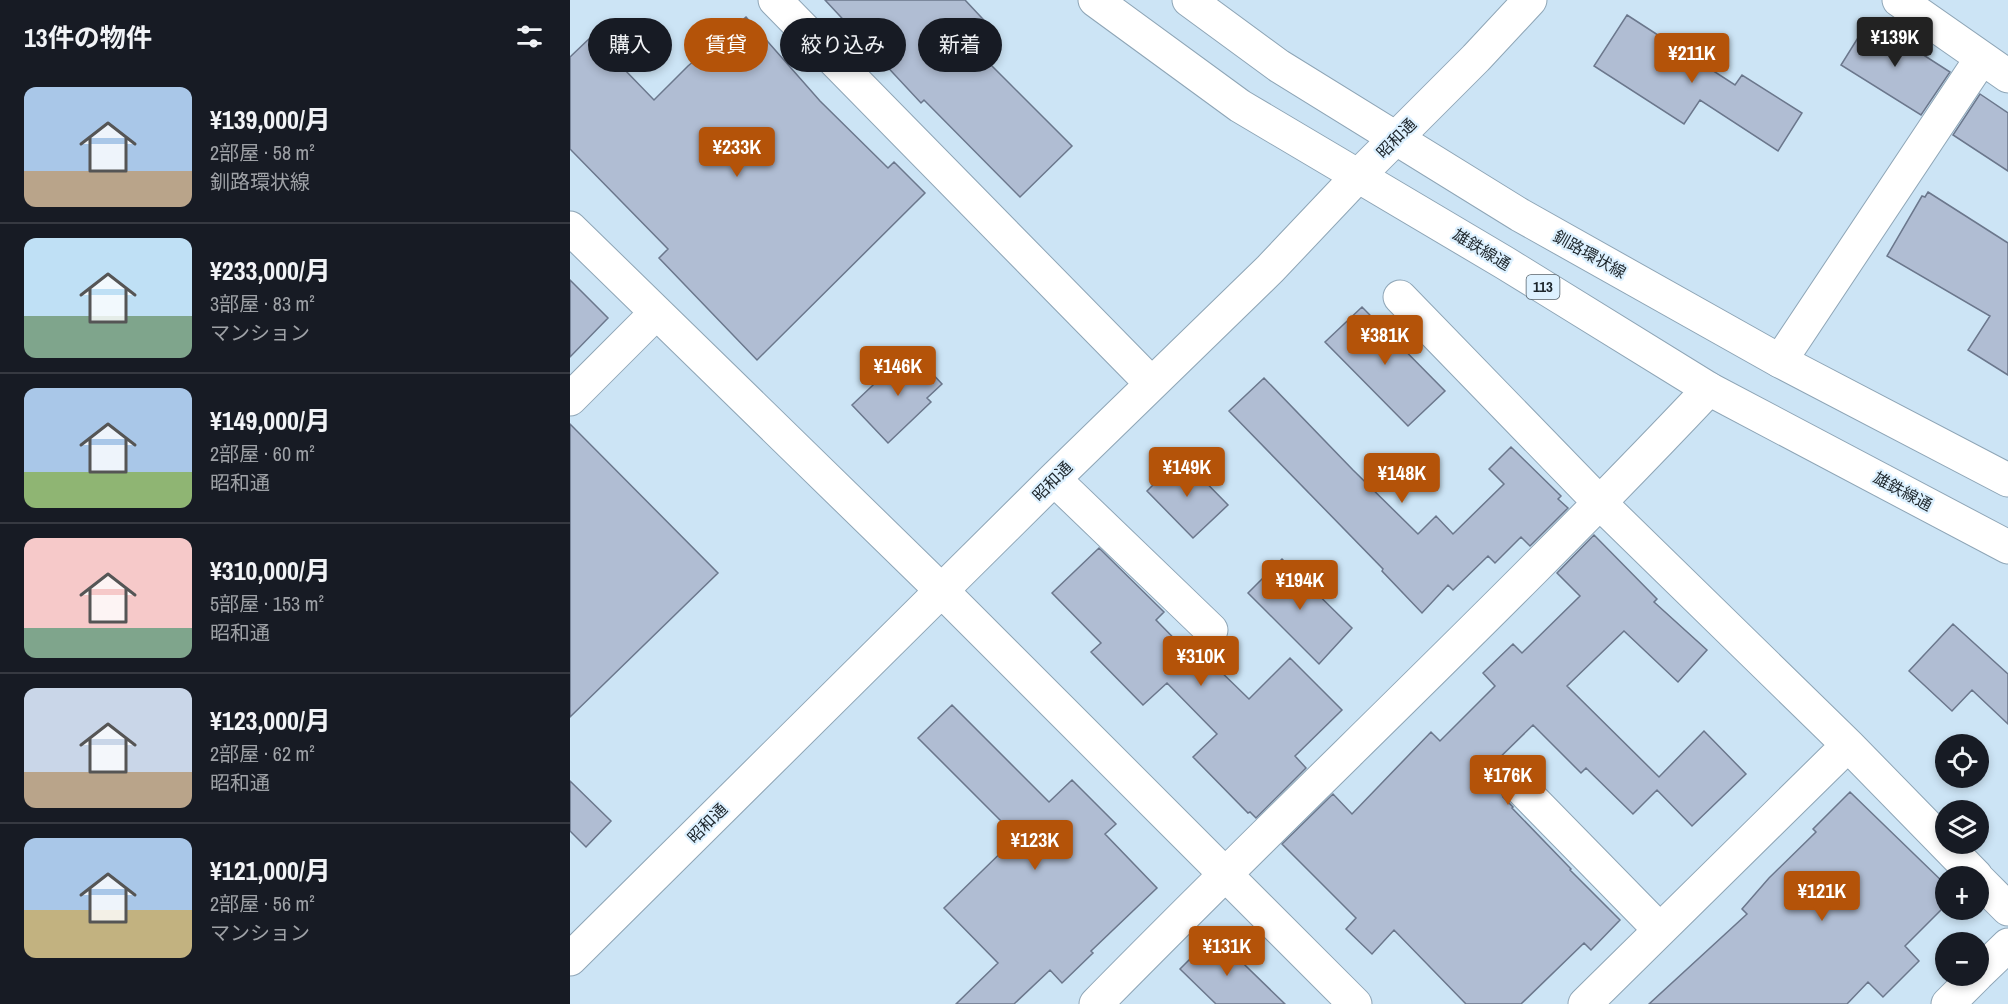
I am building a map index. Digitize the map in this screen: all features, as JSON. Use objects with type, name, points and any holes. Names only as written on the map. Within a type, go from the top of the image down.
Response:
[{"type":"street","points":[[775,0],[1151,383]]},
{"type":"street","name":"雄鉄線通","points":[[1095,0],[1240,106],[1709,388],[2008,547]]},
{"type":"street","name":"釧路環状線","points":[[1189,0],[1279,66],[1520,215],[1780,361],[2008,480]]},
{"type":"street","name":"昭和通","points":[[570,959],[1151,383],[1270,269],[1530,0]]},
{"type":"street","points":[[1780,361],[1995,68],[1899,0]]},
{"type":"street","points":[[570,228],[941,590],[1355,1004]]},
{"type":"street","points":[[1400,297],[1601,504],[1848,745],[1965,866]]},
{"type":"street","points":[[570,399],[656,313]]},
{"type":"street","points":[[1096,1004],[1224,874],[1601,504],[1709,388]]},
{"type":"street","points":[[1054,479],[1211,630]]},
{"type":"street","points":[[1585,1004],[1848,745]]},
{"type":"street","points":[[1517,784],[1660,930]]},
{"type":"street","points":[[1989,890],[2008,909]]},
{"type":"street","points":[[1989,963],[2008,945]]},
{"type":"street","points":[[1948,1004],[1966,986]]},
{"type":"building","points":[[825,0],[965,0],[982,18],[918,18],[918,72],[998,72],[1072,146],[1020,197],[924,100],[921,103],[892,72],[906,72],[906,18],[842,18]]},
{"type":"building","points":[[1627,15],[1735,85],[1742,75],[1802,113],[1778,151],[1700,100],[1684,124],[1594,66]]},
{"type":"building","points":[[1869,20],[1950,72],[1921,115],[1841,65]]},
{"type":"building","points":[[588,40],[588,72],[627,72],[654,100],[684,70],[684,72],[768,72],[768,42],[780,56],[780,72],[794,72],[820,101],[888,168],[894,162],[925,193],[757,360],[659,258],[668,249],[570,149],[570,57]]},
{"type":"building","points":[[1980,94],[2008,113],[2008,171],[1953,135]]},
{"type":"building","points":[[1928,192],[2008,243],[2008,375],[1968,350],[1990,316],[1887,256],[1922,196],[1925,197]]},
{"type":"building","points":[[570,280],[608,318],[570,357]]},
{"type":"building","points":[[1362,307],[1445,391],[1408,426],[1325,342]]},
{"type":"building","points":[[910,350],[942,384],[927,398],[931,402],[888,443],[852,405]]},
{"type":"building","points":[[1264,378],[1418,534],[1436,516],[1453,534],[1504,484],[1489,469],[1511,447],[1561,496],[1558,499],[1568,508],[1530,546],[1521,537],[1495,563],[1488,556],[1453,590],[1448,585],[1422,613],[1382,571],[1383,569],[1229,411]]},
{"type":"building","points":[[570,424],[718,573],[570,717]]},
{"type":"building","points":[[1181,457],[1228,505],[1193,538],[1147,491]]},
{"type":"building","points":[[1594,535],[1657,599],[1654,602],[1707,650],[1678,682],[1624,631],[1567,686],[1659,777],[1704,731],[1746,774],[1692,826],[1657,790],[1633,814],[1586,768],[1581,773],[1533,725],[1486,771],[1499,785],[1503,797],[1512,808],[1620,920],[1591,950],[1584,943],[1521,1004],[1466,1004],[1394,930],[1372,954],[1346,929],[1356,918],[1282,844],[1333,794],[1352,814],[1431,732],[1440,741],[1495,686],[1483,673],[1513,644],[1522,653],[1580,596],[1557,573]]},
{"type":"building","points":[[1099,548],[1164,612],[1156,620],[1205,670],[1212,663],[1249,699],[1290,658],[1342,710],[1295,756],[1306,768],[1256,818],[1250,812],[1248,813],[1193,757],[1217,734],[1167,683],[1143,705],[1091,652],[1101,643],[1052,593]]},
{"type":"building","points":[[1282,559],[1352,628],[1319,664],[1248,593]]},
{"type":"building","points":[[1953,624],[2008,674],[2008,724],[1972,690],[1952,711],[1909,671]]},
{"type":"building","points":[[952,705],[1049,802],[1072,780],[1116,824],[1105,834],[1157,888],[1091,951],[1093,953],[1062,983],[1050,970],[1014,1004],[956,1004],[998,963],[944,908],[1017,837],[918,738]]},
{"type":"building","points":[[570,781],[611,821],[586,847],[570,831]]},
{"type":"building","points":[[1850,792],[1935,874],[1935,916],[1905,946],[1919,961],[1883,997],[1868,982],[1847,1004],[1649,1004],[1747,914],[1742,909],[1769,878],[1816,832],[1813,829]]},
{"type":"building","points":[[1214,935],[1285,1004],[1216,1004],[1180,969]]}]
